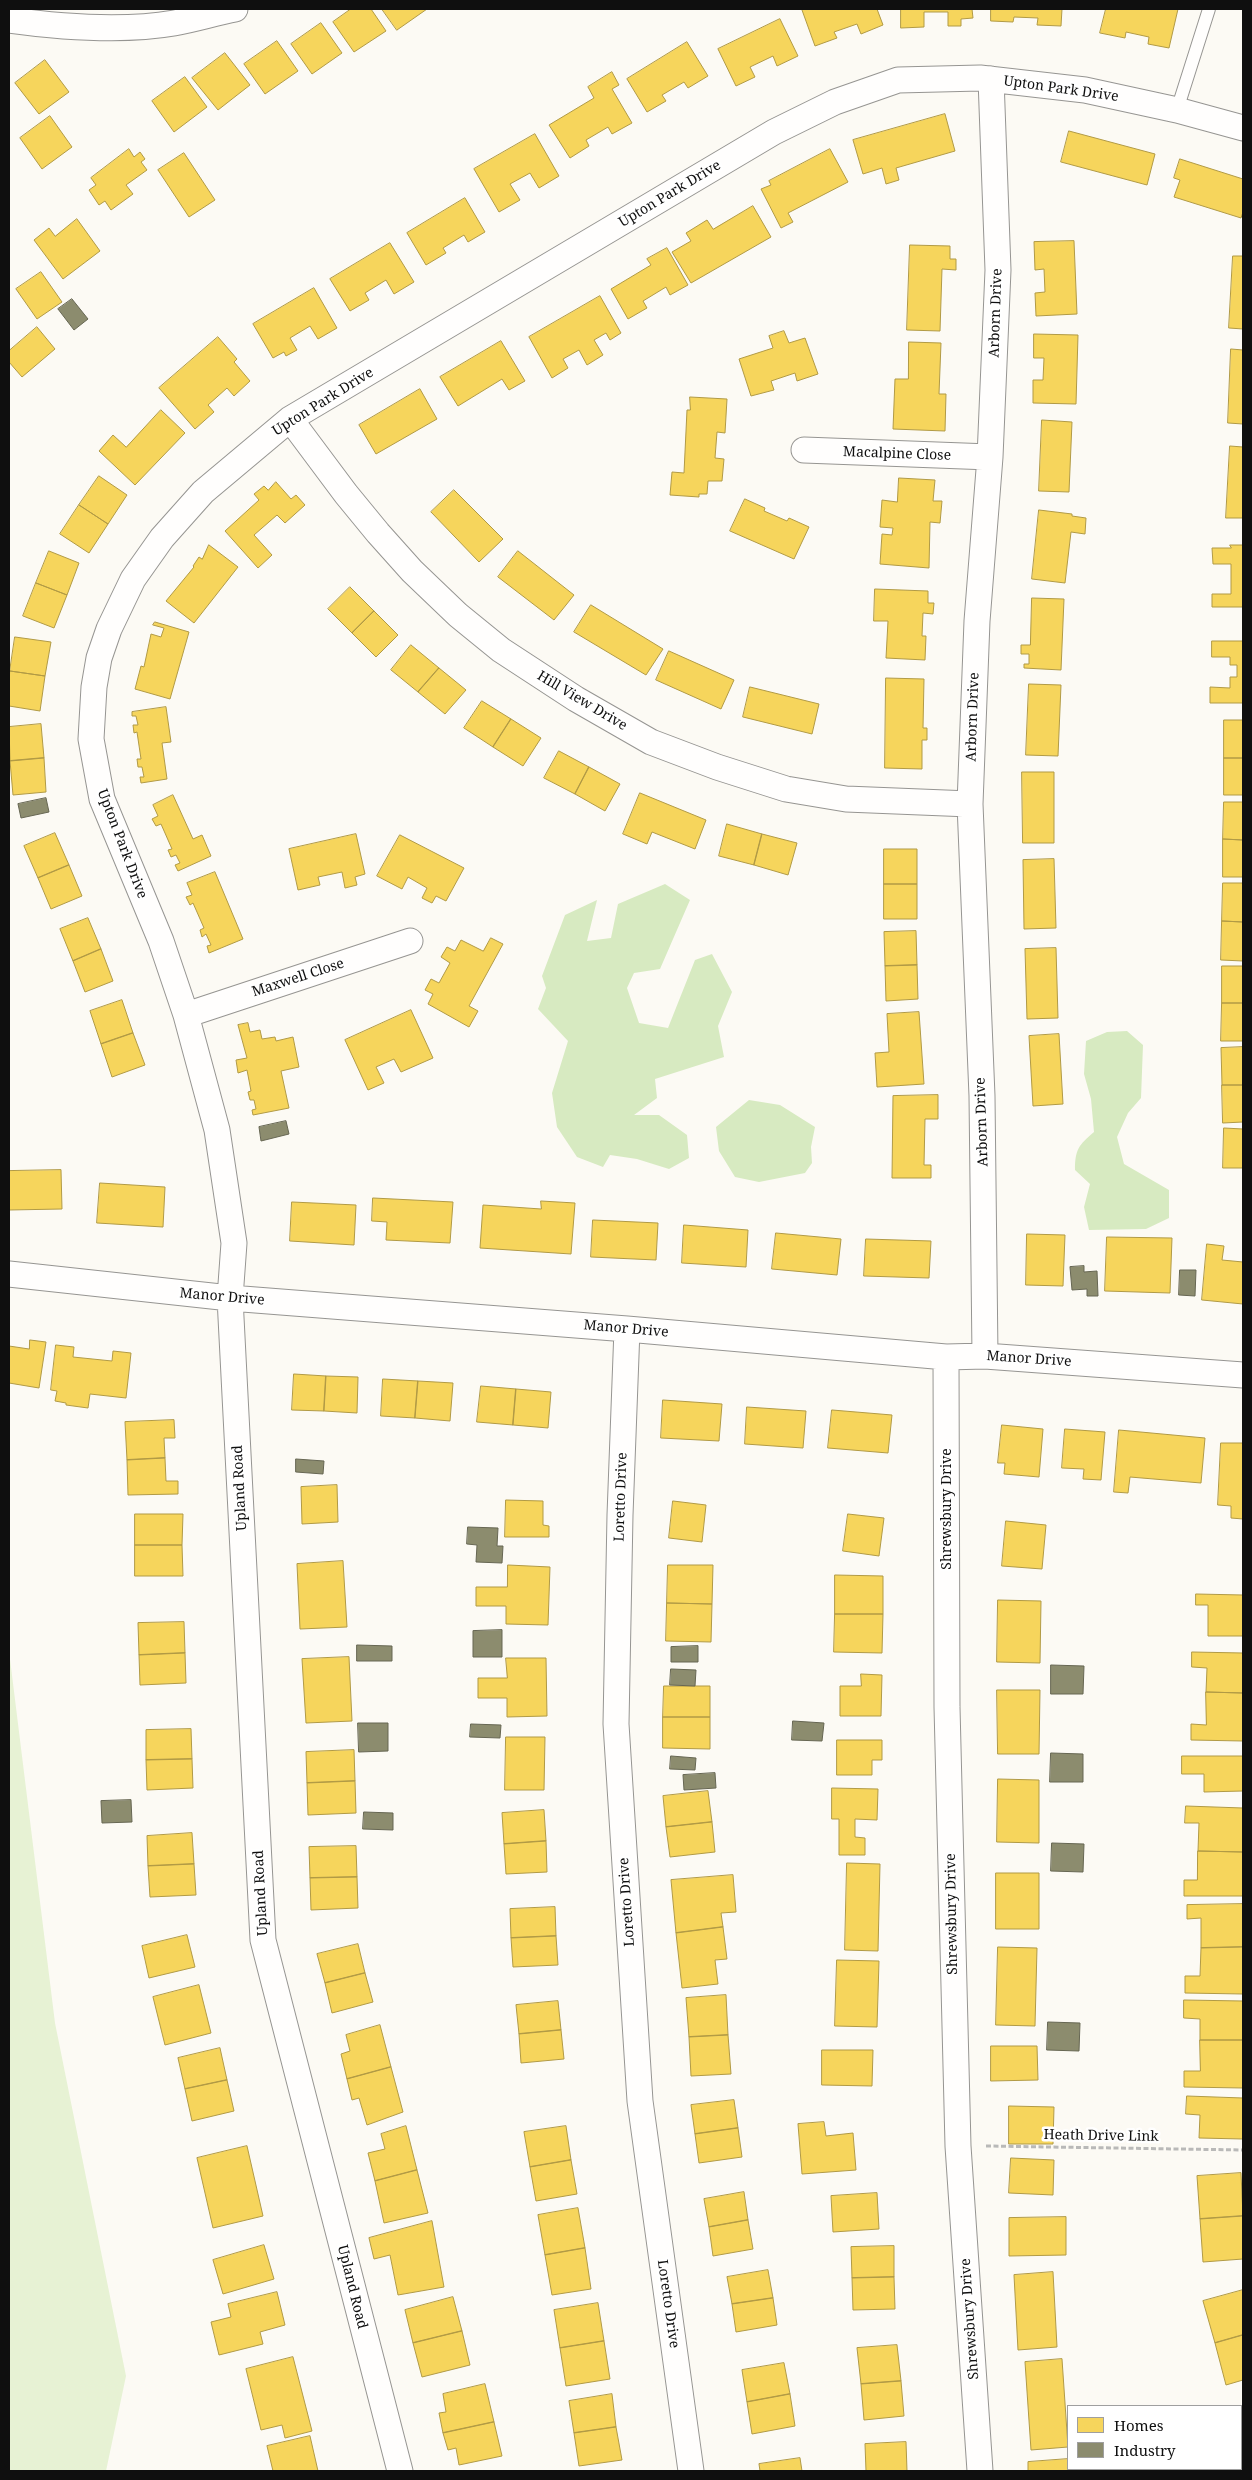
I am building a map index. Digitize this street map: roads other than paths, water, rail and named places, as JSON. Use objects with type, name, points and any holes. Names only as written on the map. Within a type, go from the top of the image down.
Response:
[{"type":"street","points":[[9,20],[46,25],[112,27],[173,23],[235,9]]},
{"type":"street","name":"Upton Park Drive","points":[[230,1298],[234,1243],[228,1193],[217,1130],[186,1015],[161,941],[102,799],[91,739],[94,686],[99,658],[109,629],[133,579],[162,538],[203,492],[290,419],[723,162],[835,102],[898,80],[980,78],[1085,90],[1177,110],[1243,128]]},
{"type":"street","name":"Arborn Drive","points":[[986,1356],[982,1096],[970,804],[977,621],[990,457],[998,270],[991,79]]},
{"type":"street","name":"Hill View Drive","points":[[290,419],[378,533],[412,571],[458,615],[501,650],[576,699],[651,742],[717,767],[786,789],[846,799],[970,804]]},
{"type":"street","name":"Macalpine Close","points":[[804,450],[990,457]]},
{"type":"street","name":"Maxwell Close","points":[[186,1015],[410,941]]},
{"type":"street","name":"Manor Drive","points":[[9,1274],[230,1298],[627,1329],[946,1357],[986,1356],[1243,1375]]},
{"type":"street","name":"Upland Road","points":[[230,1298],[263,1940],[400,2471]]},
{"type":"street","name":"Loretto Drive","points":[[627,1329],[620,1515],[616,1724],[640,2101],[692,2471]]},
{"type":"street","name":"Shrewsbury Drive","points":[[946,1357],[947,1707],[958,2146],[980,2471]]},
{"type":"lane","points":[[1177,110],[1209,9]]}]
